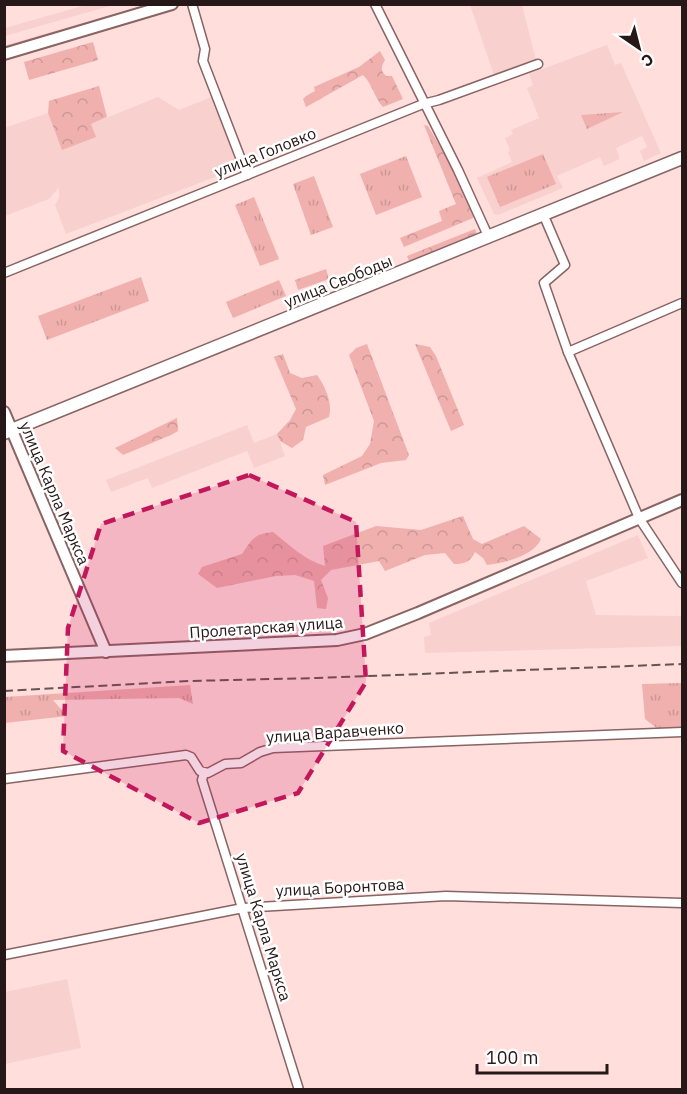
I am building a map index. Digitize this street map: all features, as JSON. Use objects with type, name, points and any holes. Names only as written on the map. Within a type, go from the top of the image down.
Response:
[{"type":"main road","name":"улица Свободы","points":[[8,432],[682,158]]},
{"type":"street","points":[[4,54],[172,4]]},
{"type":"street","points":[[192,4],[205,49],[203,61],[248,175]]},
{"type":"street","points":[[375,4],[489,238]]},
{"type":"street","name":"улица Головко","points":[[4,273],[423,104],[538,64]]},
{"type":"street","points":[[544,216],[565,265],[544,283],[568,352],[639,518],[682,583]]},
{"type":"street","points":[[568,352],[682,303]]},
{"type":"street","name":"улица Карла Маркса","points":[[4,412],[8,432],[106,652]]},
{"type":"street","name":"Пролетарская улица","points":[[4,656],[337,640],[365,634],[682,500]]},
{"type":"street","name":"улица Варавченко","points":[[204,773],[214,771],[225,764],[241,763],[260,752],[273,748],[682,732]]},
{"type":"street","points":[[4,779],[186,755],[191,757],[200,771],[204,773]]},
{"type":"street","name":"улица Карла Маркса","points":[[204,773],[202,780],[299,1089]]},
{"type":"street","name":"улица Боронтова","points":[[4,955],[243,908],[446,896],[682,903]]},
{"type":"highlighted area","points":[[249,475],[356,522],[366,682],[298,793],[199,823],[63,751],[68,628],[101,524]]},
{"type":"shaded area","points":[[86,5],[113,5],[5,36],[5,28]]},
{"type":"shaded area","points":[[470,5],[522,5],[536,60],[494,75]]},
{"type":"shaded area","points":[[607,45],[615,65],[621,63],[661,153],[644,161],[640,151],[647,147],[642,136],[616,148],[620,159],[604,166],[600,157],[557,176],[563,188],[498,215],[494,214],[477,178],[512,162],[505,138],[513,134],[511,130],[539,118],[527,88],[533,85],[529,74]]},
{"type":"shaded area","points":[[214,96],[241,167],[66,234],[55,205],[59,198],[59,187],[49,199],[5,216],[4,128],[48,113],[62,149],[91,124],[158,97],[179,110]]},
{"type":"shaded area","points":[[247,425],[254,443],[277,434],[285,456],[254,468],[247,451],[152,488],[148,478],[111,492],[106,480]]},
{"type":"shaded area","points":[[638,535],[648,558],[586,581],[596,615],[682,616],[682,646],[425,653],[424,637],[431,635],[429,623]]},
{"type":"shaded area","points":[[67,979],[81,1048],[5,1064],[5,992]]},
{"type":"green space","points":[[145,5],[172,5],[5,54],[4,46]]},
{"type":"green space","points":[[93,42],[98,60],[29,80],[24,62]]},
{"type":"green space","points":[[380,51],[385,60],[382,70],[386,76],[392,76],[403,99],[383,107],[363,75],[306,107],[303,99],[315,91],[314,87],[359,67]]},
{"type":"green space","points":[[99,86],[107,117],[91,124],[96,137],[62,150],[48,113],[49,101]]},
{"type":"green space","points":[[623,112],[587,129],[581,115]]},
{"type":"green space","points":[[424,125],[428,126],[450,163],[474,216],[404,247],[400,238],[442,221],[439,211],[456,204]]},
{"type":"green space","points":[[543,154],[556,184],[500,207],[487,177]]},
{"type":"green space","points":[[406,156],[422,197],[376,215],[360,174]]},
{"type":"green space","points":[[314,176],[333,227],[311,235],[293,184]]},
{"type":"green space","points":[[254,197],[279,259],[260,266],[235,205]]},
{"type":"green space","points":[[475,229],[477,234],[409,261],[407,256]]},
{"type":"green space","points":[[326,269],[329,279],[298,290],[295,280]]},
{"type":"green space","points":[[141,277],[149,301],[47,340],[38,316]]},
{"type":"green space","points":[[279,280],[286,296],[233,318],[226,302]]},
{"type":"green space","points":[[367,344],[409,455],[406,460],[381,463],[325,485],[323,475],[362,456],[370,444],[374,421],[349,355],[356,348]]},
{"type":"green space","points":[[415,344],[430,347],[436,356],[464,425],[451,431]]},
{"type":"green space","points":[[283,354],[290,373],[302,378],[317,375],[325,389],[330,406],[329,417],[306,427],[303,440],[292,448],[280,441],[277,434],[290,420],[296,409],[274,357]]},
{"type":"green space","points":[[177,418],[178,431],[171,435],[123,455],[115,448]]},
{"type":"green space","points":[[463,516],[473,539],[482,544],[524,526],[541,539],[532,550],[525,554],[494,564],[487,565],[483,558],[475,552],[467,562],[454,564],[445,553],[425,555],[385,571],[379,561],[331,570],[321,580],[328,598],[326,609],[317,608],[314,581],[295,575],[276,576],[217,588],[198,574],[202,567],[242,554],[254,538],[261,534],[273,532],[304,556],[325,566],[323,546],[376,526],[421,530]]},
{"type":"green space","points":[[682,683],[682,732],[663,733],[645,719],[642,684]]},
{"type":"green space","points":[[190,685],[193,704],[179,698],[53,700],[67,716],[5,723],[5,697]]},
{"type":"railway","points":[[4,691],[189,681],[682,664]]}]
